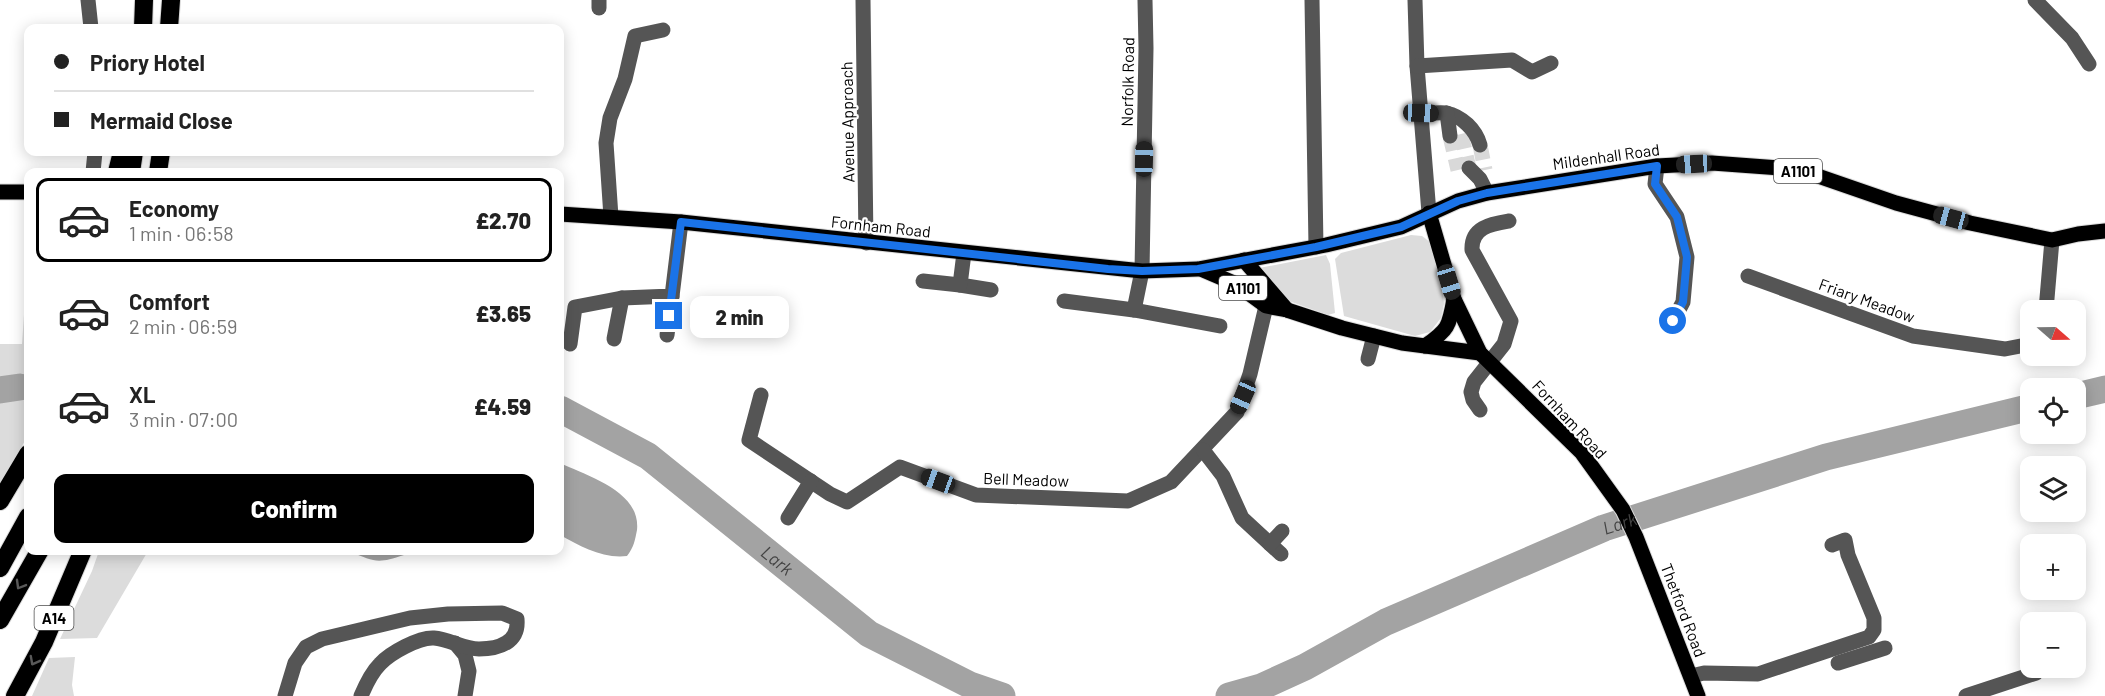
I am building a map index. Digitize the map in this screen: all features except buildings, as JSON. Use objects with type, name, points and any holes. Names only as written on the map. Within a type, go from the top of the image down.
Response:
[{"type":"highway","points":[[143,24],[144,0]]},
{"type":"highway","points":[[169,24],[171,0]]},
{"type":"highway","points":[[0,501],[24,461]]},
{"type":"highway","points":[[0,568],[24,524]]},
{"type":"highway","name":"A14","points":[[0,620],[37,555]]},
{"type":"highway","name":"A14","points":[[15,696],[44,642],[81,555]]},
{"type":"main road","name":"Mildenhall Road","points":[[1430,213],[1458,201],[1487,193],[1657,166],[1712,163],[1781,168],[1815,175],[1906,206],[1970,223],[2052,240],[2105,231]]},
{"type":"main road","points":[[0,192],[24,192]]},
{"type":"main road","name":"Fornham Road","points":[[564,214],[681,222],[1142,271],[1198,269],[1316,247],[1401,227],[1430,213]]},
{"type":"main road","points":[[1430,213],[1454,299],[1485,357]]},
{"type":"main road","name":"A1101","points":[[1244,260],[1287,310]]},
{"type":"main road","name":"Fornham Road","points":[[1198,269],[1236,284],[1266,306],[1374,336],[1485,357],[1582,453],[1623,510],[1636,537]]},
{"type":"main road","points":[[1425,346],[1444,332],[1451,318],[1454,299]]},
{"type":"main road","name":"Thetford Road","points":[[1636,537],[1698,696]]},
{"type":"street","points":[[88,0],[91,24]]},
{"type":"street","name":"Avenue Approach","points":[[863,0],[867,243]]},
{"type":"street","name":"Norfolk Road","points":[[1134,310],[1142,271],[1145,0]]},
{"type":"street","points":[[1312,0],[1316,247]]},
{"type":"street","points":[[1415,0],[1417,66],[1430,213]]},
{"type":"street","points":[[2036,0],[2072,38],[2089,64]]},
{"type":"street","points":[[611,217],[606,143],[610,118],[625,79],[635,36],[663,30]]},
{"type":"street","points":[[1417,66],[1512,60],[1532,72],[1551,63]]},
{"type":"street","points":[[1421,113],[1447,113],[1470,126],[1477,135],[1480,145]]},
{"type":"street","points":[[1447,113],[1456,135]]},
{"type":"street","points":[[1657,166],[1655,184],[1677,217],[1687,257],[1683,302],[1673,321]]},
{"type":"street","points":[[1473,172],[1487,193]]},
{"type":"street","points":[[1480,410],[1471,392],[1474,382],[1485,357],[1504,344],[1511,321],[1472,250],[1472,242],[1477,231],[1488,225],[1509,220]]},
{"type":"street","points":[[666,335],[681,222]]},
{"type":"street","points":[[2047,300],[2052,240]]},
{"type":"street","points":[[960,285],[964,253]]},
{"type":"street","name":"Friary Meadow","points":[[1748,276],[1762,286],[1913,336],[2005,349],[2020,346]]},
{"type":"street","points":[[923,281],[991,290]]},
{"type":"street","points":[[570,344],[575,307],[622,298],[672,297]]},
{"type":"street","points":[[614,339],[622,298]]},
{"type":"street","points":[[1064,301],[1134,310],[1220,326]]},
{"type":"street","name":"Bell Meadow","points":[[761,395],[749,440],[847,502],[900,467],[976,495],[1128,501],[1171,482],[1237,412],[1243,397],[1266,306]]},
{"type":"street","points":[[1368,359],[1374,336]]},
{"type":"street","points":[[1203,450],[1223,476],[1242,518],[1276,549],[1282,531]]},
{"type":"street","points":[[788,518],[811,480]]},
{"type":"street","points":[[1690,676],[1704,673],[1758,674],[1869,637],[1874,630],[1874,618],[1848,555],[1845,540],[1832,545]]},
{"type":"street","points":[[285,696],[295,663],[306,647],[322,639],[410,618],[448,614],[502,613],[517,619],[518,630],[513,639],[501,645],[478,649],[433,638],[418,640],[381,662],[369,677],[361,696]]},
{"type":"street","points":[[1838,663],[1887,655],[1880,631]]},
{"type":"street","points":[[454,643],[465,655],[468,671],[465,696]]},
{"type":"street","points":[[1966,696],[2021,678]]},
{"type":"shaded area","points":[[1411,235],[1422,236],[1430,242],[1442,286],[1444,304],[1441,318],[1430,332],[1415,336],[1344,316],[1335,259],[1341,253]]},
{"type":"shaded area","points":[[1326,255],[1330,264],[1335,313],[1328,315],[1255,289],[1251,281],[1254,269]]},
{"type":"shaded area","points":[[24,315],[24,442],[0,487],[0,344],[22,344]]},
{"type":"shaded area","points":[[564,465],[622,495],[636,516],[635,540],[627,556],[609,556],[564,537]]},
{"type":"shaded area","points":[[98,555],[146,555],[97,638],[60,639]]},
{"type":"shaded area","points":[[360,555],[404,555],[382,561]]},
{"type":"shaded area","points":[[75,657],[72,685],[74,696],[32,696],[49,658]]},
{"type":"waterway","points":[[0,390],[20,387]]},
{"type":"waterway","name":"Lark","points":[[2086,394],[2105,389]]},
{"type":"waterway","name":"Lark","points":[[1229,696],[1261,687],[1305,667],[1386,622],[1604,528],[1826,457],[2020,410]]},
{"type":"waterway","name":"Lark","points":[[564,411],[648,456],[869,634],[970,685],[1002,696]]},
{"type":"tunnel","points":[[1461,134],[1469,168]]},
{"type":"tunnel","points":[[1450,136],[1458,170]]},
{"type":"tunnel","points":[[1480,145],[1485,170]]},
{"type":"route","points":[[669,316],[681,222],[1108,269],[1142,271],[1198,269],[1326,245],[1401,227],[1458,201],[1487,193],[1657,166],[1655,184],[1677,217],[1687,257],[1683,302],[1673,321]]}]
